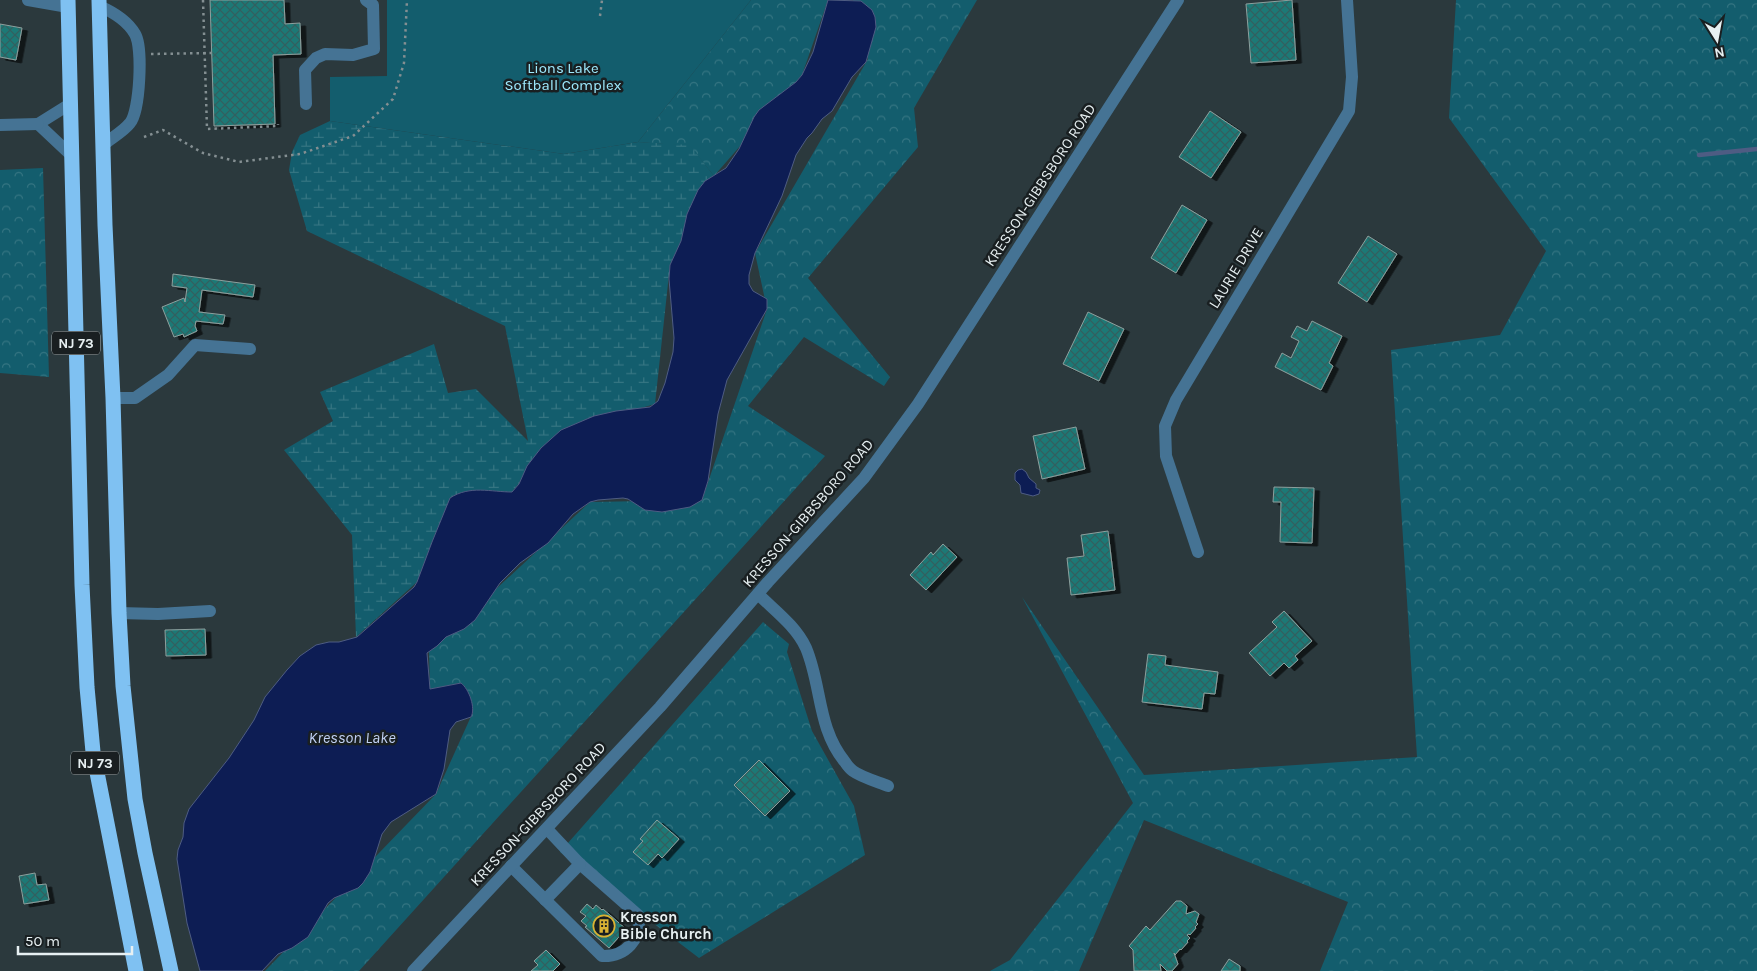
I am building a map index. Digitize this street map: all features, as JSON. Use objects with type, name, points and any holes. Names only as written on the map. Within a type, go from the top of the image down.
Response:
[{"type":"highway","name":"NJ 73","points":[[99,3],[102,145],[113,398],[119,613],[127,738],[135,799],[145,853],[171,971]]},
{"type":"highway","name":"NJ 73","points":[[68,4],[82,585],[87,686],[93,752],[136,970]]},
{"type":"street","points":[[28,0],[68,4]]},
{"type":"street","points":[[306,104],[305,70],[316,58],[325,54],[353,55],[374,49],[373,5],[366,0]]},
{"type":"street","name":"KRESSON-GIBBSBORO ROAD","points":[[413,971],[660,707],[758,594],[864,478],[904,425],[1178,0]]},
{"type":"street","name":"LAURIE DRIVE","points":[[1198,552],[1166,456],[1166,426],[1176,400],[1349,111],[1352,76],[1347,0]]},
{"type":"street","points":[[99,3],[120,17],[136,36],[139,67],[138,101],[135,115],[129,124],[102,145]]},
{"type":"street","points":[[0,125],[38,124],[70,104]]},
{"type":"street","points":[[38,124],[72,156]]},
{"type":"street","points":[[113,398],[134,398],[168,375],[195,345],[250,350]]},
{"type":"street","points":[[758,594],[793,628],[805,646],[813,668],[826,728],[838,753],[852,771],[888,786]]},
{"type":"street","points":[[119,613],[158,614],[210,611]]},
{"type":"street","points":[[511,866],[602,956],[618,954],[630,946],[638,932],[638,915],[580,864],[547,829]]},
{"type":"street","points":[[545,900],[580,864]]},
{"type":"path","points":[[203,0],[207,129],[278,126],[278,124]]},
{"type":"path","points":[[600,16],[602,0]]},
{"type":"path","points":[[150,54],[211,53]]},
{"type":"green space","name":"Lions Lake Softball Complex","points":[[387,0],[751,0],[638,142],[564,154],[330,121],[330,77],[387,76]]},
{"type":"green space","points":[[751,0],[828,0],[802,75],[714,176],[690,146],[638,142]]},
{"type":"green space","points":[[853,0],[977,0],[914,108],[918,147],[808,278],[890,377],[884,386],[804,337],[748,406],[825,456],[359,971],[265,971],[436,794],[473,712],[461,683],[430,689],[429,651],[590,502],[702,500],[767,309],[755,253],[868,59]]},
{"type":"green space","points":[[1456,0],[1757,0],[1757,971],[1320,971],[1348,902],[1144,820],[1079,971],[990,971],[1010,960],[1133,803],[1022,597],[1144,775],[1417,757],[1391,350],[1500,335],[1546,251],[1449,118]]},
{"type":"green space","points":[[330,121],[564,154],[638,142],[690,145],[714,176],[670,265],[655,404],[561,431],[512,492],[356,637],[352,535],[284,450],[333,421],[320,392],[434,344],[448,393],[476,389],[528,441],[505,326],[307,231],[289,170],[292,152],[300,135]]},
{"type":"green space","points":[[43,168],[49,377],[0,373],[0,170]]},
{"type":"green space","points":[[763,622],[789,644],[787,652],[812,731],[854,806],[865,855],[699,958],[560,852]]},
{"type":"water","name":"Kresson Lake","points":[[828,0],[861,1],[872,10],[876,27],[866,62],[852,77],[832,111],[822,119],[796,155],[782,196],[755,253],[749,275],[749,284],[753,291],[767,299],[767,309],[727,380],[718,414],[708,481],[702,500],[690,507],[662,512],[645,510],[628,499],[623,498],[590,502],[573,514],[548,543],[520,563],[500,583],[475,620],[464,629],[446,637],[427,653],[430,689],[461,683],[469,694],[473,709],[471,717],[456,722],[450,730],[444,769],[436,794],[391,822],[382,834],[370,872],[363,883],[358,888],[334,898],[328,903],[308,937],[292,948],[278,954],[262,971],[200,971],[187,923],[177,859],[183,837],[184,823],[189,809],[229,758],[254,720],[265,697],[300,656],[316,645],[357,637],[414,587],[450,498],[473,490],[512,492],[519,484],[527,466],[541,448],[561,430],[594,416],[650,407],[658,401],[673,352],[670,265],[681,241],[687,214],[698,190],[705,181],[726,168],[739,149],[759,110],[796,82],[802,75],[813,52]]},
{"type":"water","points":[[1022,469],[1036,484],[1036,488],[1040,490],[1039,494],[1033,496],[1021,493],[1020,485],[1015,480],[1015,473]]},
{"type":"building","points":[[210,0],[284,0],[285,24],[300,23],[301,54],[273,55],[275,124],[214,126]]},
{"type":"building","points":[[1292,0],[1296,60],[1251,63],[1246,4]]},
{"type":"building","points":[[0,24],[22,28],[16,60],[0,57]]},
{"type":"building","points":[[1210,111],[1241,132],[1211,178],[1179,157]]},
{"type":"building","points":[[1182,205],[1207,220],[1176,273],[1151,258]]},
{"type":"building","points":[[1368,236],[1397,254],[1367,302],[1338,283]]},
{"type":"building","points":[[173,274],[255,285],[253,297],[202,290],[199,312],[225,315],[223,324],[196,321],[197,331],[184,337],[183,334],[174,337],[162,307],[184,298],[185,302],[187,288],[172,286]]},
{"type":"building","points":[[1088,312],[1124,329],[1099,381],[1063,364]]},
{"type":"building","points":[[1312,321],[1342,336],[1329,363],[1333,366],[1321,390],[1275,367],[1282,353],[1291,358],[1299,341],[1291,337],[1297,326],[1307,331]]},
{"type":"building","points":[[1076,427],[1085,469],[1042,479],[1033,436]]},
{"type":"building","points":[[1274,487],[1314,488],[1312,543],[1280,542],[1281,502],[1273,502]]},
{"type":"building","points":[[1108,531],[1115,590],[1071,595],[1067,558],[1084,556],[1081,535]]},
{"type":"building","points":[[943,544],[957,557],[926,590],[910,575],[931,552],[933,555]]},
{"type":"building","points":[[1284,611],[1312,641],[1295,656],[1298,660],[1289,668],[1284,663],[1270,676],[1249,653],[1277,627],[1272,622]]},
{"type":"building","points":[[205,629],[206,655],[166,656],[165,630]]},
{"type":"building","points":[[1148,654],[1166,656],[1165,665],[1218,672],[1215,694],[1204,693],[1202,709],[1142,702]]},
{"type":"building","points":[[759,760],[790,791],[765,816],[734,785]]},
{"type":"building","points":[[657,820],[679,839],[662,858],[658,854],[648,865],[633,852],[643,841],[640,839]]},
{"type":"building","points":[[35,873],[37,885],[46,884],[49,900],[24,904],[19,876]]},
{"type":"building","points":[[1176,901],[1181,901],[1187,906],[1186,914],[1195,911],[1199,914],[1196,928],[1190,935],[1187,935],[1190,938],[1188,942],[1175,955],[1174,953],[1178,964],[1172,971],[1167,971],[1160,964],[1161,971],[1134,971],[1133,950],[1129,946],[1146,926],[1150,930]]},
{"type":"building","name":"Kresson Bible Church","points":[[587,904],[593,909],[596,905],[603,909],[626,929],[609,948],[585,927],[587,926],[581,921],[586,916],[580,912]]},
{"type":"building","points":[[546,950],[560,964],[553,971],[531,971],[538,965],[534,961]]},
{"type":"building","points":[[1229,959],[1240,966],[1240,971],[1221,971]]},
{"type":"waterway","points":[[1699,155],[1757,149]]},
{"type":"place","name":"Kresson Bible Church","points":[[604,926]]}]
